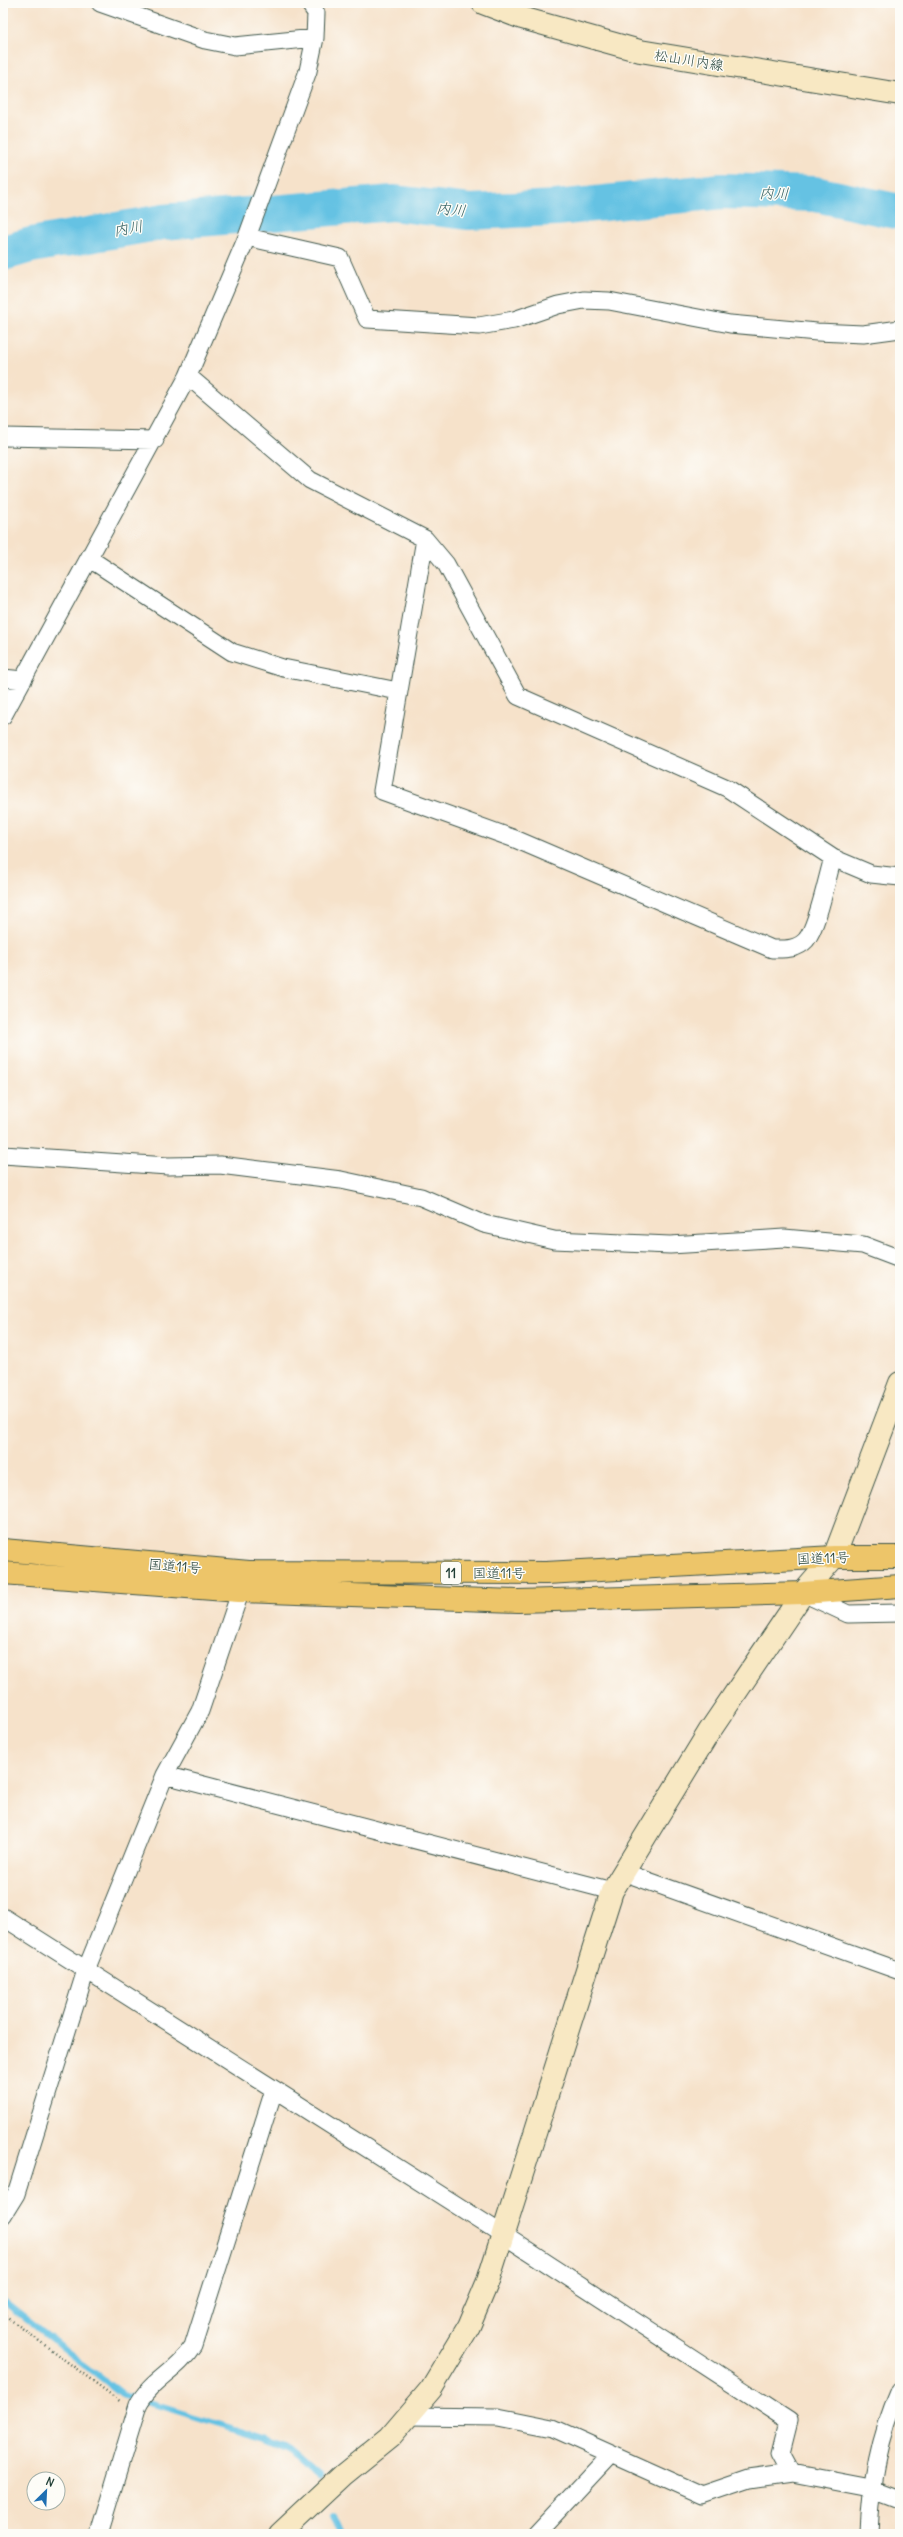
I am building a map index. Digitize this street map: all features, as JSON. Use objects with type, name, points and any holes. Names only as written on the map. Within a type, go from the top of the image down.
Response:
[{"type":"highway","name":"国道11号","points":[[3,1550],[244,1582],[546,1573],[834,1557],[900,1557]]},
{"type":"highway","name":"国道11号","points":[[3,1573],[244,1582],[518,1601],[803,1593],[900,1586]]},
{"type":"street","points":[[100,3],[205,40],[235,46],[315,38]]},
{"type":"street","points":[[3,716],[90,559],[188,376],[248,233],[308,71],[315,38],[316,13],[309,3]]},
{"type":"street","name":"松山川内線","points":[[483,3],[522,18],[640,52],[900,94]]},
{"type":"street","points":[[248,233],[340,258],[367,319],[479,326],[514,320],[558,305],[584,300],[609,301],[730,324],[817,332],[863,334],[900,329]]},
{"type":"street","points":[[188,376],[310,480],[425,540],[446,564],[518,696],[727,788],[833,858],[871,874],[900,877]]},
{"type":"street","points":[[3,437],[154,440]]},
{"type":"street","points":[[425,540],[382,791],[515,839],[772,949],[791,949],[806,940],[814,925],[833,858]]},
{"type":"street","points":[[90,559],[232,652],[284,668],[398,691]]},
{"type":"street","points":[[3,678],[23,680]]},
{"type":"street","points":[[3,1155],[168,1166],[220,1165],[341,1180],[421,1197],[484,1224],[554,1240],[670,1245],[784,1238],[863,1245],[900,1259]]},
{"type":"street","points":[[280,2534],[343,2475],[390,2437],[432,2389],[469,2326],[488,2281],[612,1891],[709,1732],[803,1593],[834,1557],[900,1383]]},
{"type":"street","points":[[3,2215],[16,2194],[86,1970],[165,1775],[200,1711],[244,1582]]},
{"type":"street","points":[[803,1593],[848,1614],[900,1612]]},
{"type":"street","points":[[165,1775],[612,1891]]},
{"type":"street","points":[[623,1872],[900,1971]]},
{"type":"street","points":[[3,1917],[502,2234],[789,2421],[781,2453],[792,2473]]},
{"type":"street","points":[[98,2534],[139,2403],[176,2368],[193,2346],[274,2090]]},
{"type":"street","points":[[869,2534],[871,2488],[883,2435],[900,2390]]},
{"type":"street","points":[[408,2416],[498,2417],[553,2428],[702,2495],[749,2479],[792,2473],[871,2488],[900,2499]]},
{"type":"street","points":[[536,2534],[611,2454]]},
{"type":"path","points":[[3,2314],[118,2401],[139,2403]]},
{"type":"waterway","name":"内川","points":[[3,253],[31,245],[163,222],[393,203],[469,212],[556,208],[722,191],[815,194],[900,212]]},
{"type":"waterway","points":[[3,2301],[123,2395],[265,2438],[288,2448],[318,2474]]},
{"type":"waterway","points":[[334,2518],[341,2534]]}]
